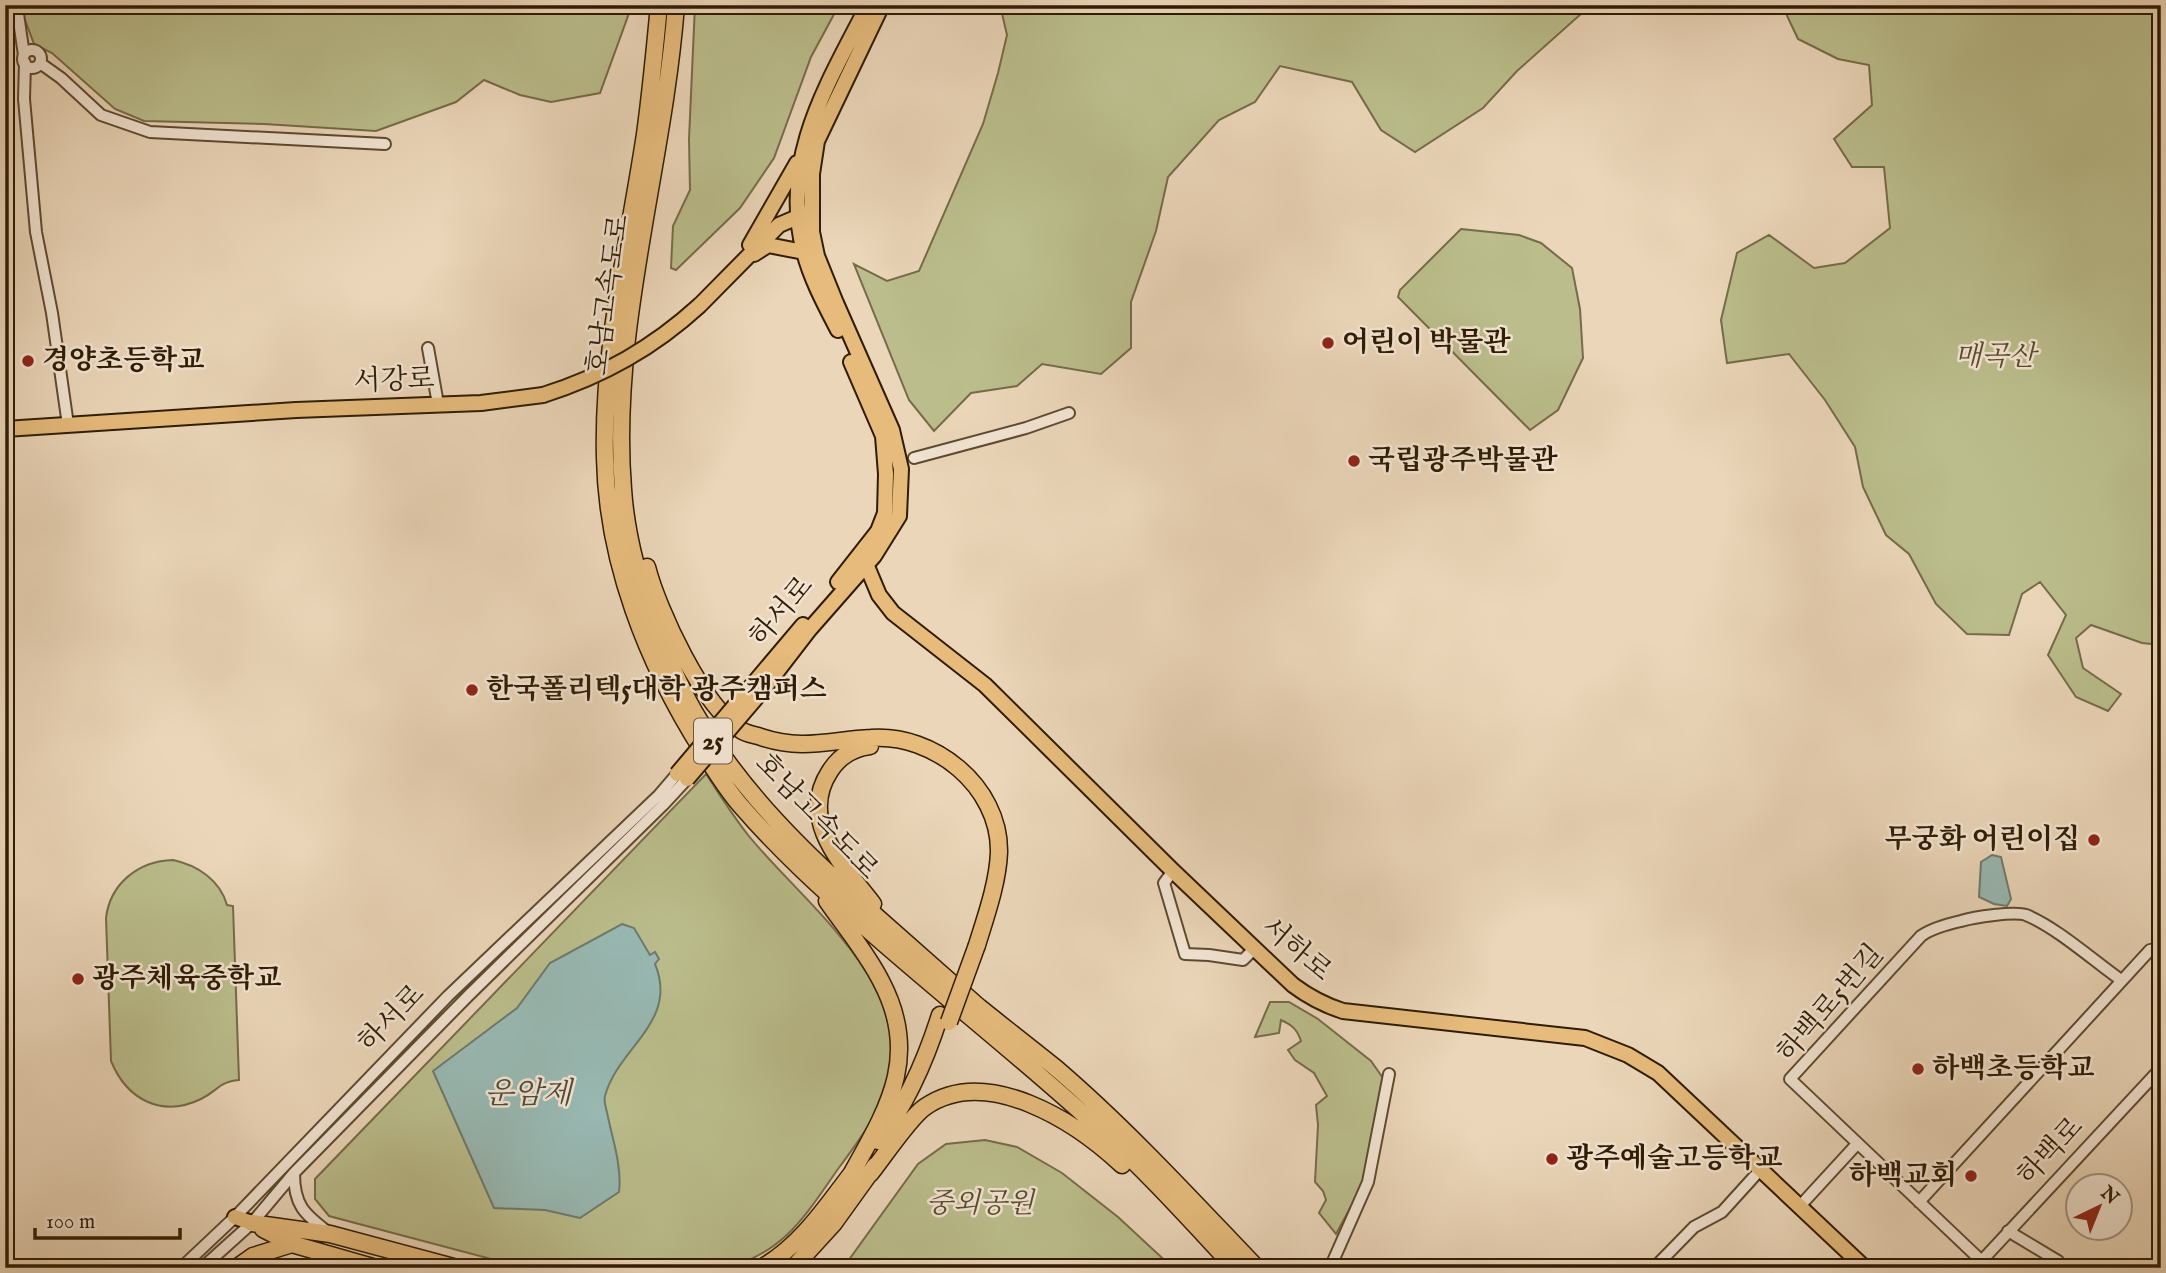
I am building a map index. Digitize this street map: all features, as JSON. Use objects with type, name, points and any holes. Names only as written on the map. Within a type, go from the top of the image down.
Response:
[{"type":"highway","name":"호남고속도로","points":[[659,5],[645,130],[612,332],[606,391],[605,460],[614,539],[648,650],[675,708],[738,803],[786,855],[1103,1132],[1235,1268]]},
{"type":"highway","name":"호남고속도로","points":[[676,5],[656,163],[634,286],[621,406],[623,488],[629,537],[645,596],[669,661],[694,712],[723,756],[759,804],[814,862],[1115,1122],[1257,1268]]},
{"type":"highway","points":[[622,452],[649,575],[664,615],[714,706],[741,731],[792,744],[817,745],[872,737],[901,739],[925,746],[945,757],[976,787],[996,828],[999,852],[986,915],[972,942],[945,1018],[931,1068],[914,1103],[853,1200],[817,1244],[793,1268]]},
{"type":"highway","points":[[896,934],[826,841],[820,826],[820,796],[831,768],[842,757],[867,746],[898,747],[929,756],[961,779],[975,799],[984,819],[989,847],[972,942]]},
{"type":"highway","points":[[814,881],[881,981],[895,1014],[900,1045],[898,1072],[891,1094],[877,1127],[849,1178]]},
{"type":"highway","points":[[761,1268],[777,1259],[820,1216],[885,1132],[906,1097],[945,1018]]},
{"type":"highway","points":[[870,1174],[922,1108],[947,1094],[976,1090],[1007,1097],[1071,1124],[1109,1153],[1156,1197],[1185,1215]]},
{"type":"highway","points":[[252,1223],[330,1234],[457,1268]]},
{"type":"highway","points":[[252,1223],[292,1244],[376,1268]]},
{"type":"highway","points":[[236,1268],[253,1256],[292,1244]]},
{"type":"main road","name":"하서로","points":[[865,557],[874,556],[899,516],[901,469],[892,430],[817,256],[797,179],[815,110],[868,5]]},
{"type":"main road","name":"하서로","points":[[682,776],[809,630],[865,557],[885,513],[883,436],[821,298],[804,252],[805,213],[817,141],[882,5]]},
{"type":"main road","name":"서강로","points":[[740,262],[802,153]]},
{"type":"main road","name":"서강로","points":[[5,429],[499,402],[542,395],[575,385],[617,366],[652,344],[700,305],[779,225],[805,213]]},
{"type":"main road","points":[[740,262],[768,246],[804,252]]},
{"type":"main road","name":"서하로","points":[[865,557],[879,595],[893,612],[985,685],[1173,872],[1308,996],[1343,1011],[1585,1038],[1628,1055],[1658,1073],[1865,1268]]},
{"type":"main road","points":[[235,1217],[252,1223]]},
{"type":"street","points":[[9,5],[18,14],[24,59],[24,99],[36,232],[52,313],[68,425]]},
{"type":"street","points":[[24,59],[31,68],[40,63],[61,78],[101,115],[149,132],[385,144]]},
{"type":"street","points":[[428,348],[438,404]]},
{"type":"street","points":[[914,458],[1026,428],[1069,413]]},
{"type":"street","name":"하서로","points":[[202,1268],[252,1223],[294,1173],[468,996],[663,805],[682,776]]},
{"type":"street","name":"하서로","points":[[181,1268],[235,1217],[448,996],[682,776]]},
{"type":"street","points":[[1173,872],[1164,883],[1185,954],[1243,960],[1255,948]]},
{"type":"street","name":"하백로5번길","points":[[1982,1265],[1790,1079],[1927,931],[1976,917],[2025,914],[2121,981]]},
{"type":"street","points":[[1919,1202],[2150,950],[2158,951]]},
{"type":"street","name":"하백로","points":[[1982,1265],[2008,1230],[2161,1068]]},
{"type":"street","points":[[1330,1268],[1368,1182],[1389,1074]]},
{"type":"street","points":[[1800,1206],[1857,1144]]},
{"type":"street","points":[[1654,1268],[1694,1227],[1722,1212],[1761,1169]]},
{"type":"street","points":[[294,1173],[294,1191],[299,1205],[308,1217],[330,1234]]},
{"type":"street","points":[[2008,1230],[2057,1261],[2063,1268]]},
{"type":"green space","points":[[16,5],[632,5],[600,93],[551,102],[520,95],[484,80],[456,102],[376,131],[264,124],[144,121],[115,109],[52,53],[34,44],[21,9]]},
{"type":"green space","points":[[695,5],[839,5],[811,57],[774,158],[740,208],[676,270],[671,268],[673,226],[690,190],[689,139]]},
{"type":"green space","points":[[1000,5],[1591,5],[1517,71],[1483,108],[1415,152],[1381,130],[1352,82],[1280,66],[1255,102],[1219,120],[1168,177],[1156,231],[1131,302],[1131,348],[1101,374],[1042,364],[1017,386],[971,393],[934,431],[909,400],[854,264],[887,281],[919,271],[983,124],[1007,35]]},
{"type":"green space","name":"매곡산","points":[[1782,5],[2161,5],[2161,645],[2142,643],[2091,625],[2076,638],[2083,668],[2121,694],[2108,711],[2076,697],[2048,655],[2066,615],[2040,582],[2022,594],[2009,635],[1967,634],[1936,604],[1909,554],[1886,535],[1863,487],[1855,447],[1825,400],[1789,354],[1727,363],[1721,320],[1737,253],[1769,235],[1814,268],[1845,263],[1890,228],[1884,167],[1852,167],[1834,139],[1872,105],[1869,65],[1838,59],[1798,39]]},
{"type":"green space","points":[[1461,229],[1519,235],[1541,243],[1572,268],[1580,309],[1583,358],[1558,410],[1530,430],[1398,297],[1400,290]]},
{"type":"green space","points":[[706,774],[748,835],[847,944],[868,975],[884,1008],[892,1042],[890,1078],[876,1113],[804,1217],[779,1242],[764,1252],[726,1268],[525,1268],[329,1216],[315,1199],[315,1179]]},
{"type":"green space","points":[[173,860],[206,875],[219,888],[227,905],[233,906],[239,1080],[222,1085],[201,1099],[173,1107],[147,1102],[136,1095],[126,1086],[111,1061],[106,918],[113,895],[128,877],[148,865]]},
{"type":"green space","points":[[1270,1002],[1289,1002],[1318,1019],[1371,1061],[1385,1081],[1371,1137],[1365,1181],[1336,1234],[1319,1213],[1326,1200],[1323,1191],[1315,1182],[1318,1125],[1316,1105],[1327,1096],[1314,1073],[1295,1060],[1288,1050],[1301,1041],[1291,1026],[1281,1020],[1279,1033],[1255,1037]]},
{"type":"green space","name":"중외공원","points":[[985,1140],[1017,1147],[1062,1173],[1118,1217],[1173,1268],[843,1268],[918,1164],[946,1144]]},
{"type":"water","points":[[1992,855],[2001,857],[2011,899],[2007,906],[1979,897],[1981,862]]},
{"type":"water","name":"운암제","points":[[622,924],[634,928],[650,955],[655,952],[659,959],[655,964],[660,984],[659,1002],[653,1018],[612,1079],[605,1098],[618,1164],[619,1192],[580,1218],[545,1210],[494,1208],[433,1071],[517,1008],[550,963]]},
{"type":"place","name":"어린이 박물관","points":[[1328,343]]},
{"type":"place","name":"경양초등학교","points":[[28,361]]},
{"type":"place","name":"국립광주박물관","points":[[1354,461]]},
{"type":"place","name":"한국폴리텍5대학 광주캠퍼스","points":[[472,690]]},
{"type":"place","name":"무궁화 어린이집","points":[[2094,840]]},
{"type":"place","name":"광주체육중학교","points":[[78,979]]},
{"type":"place","name":"하백초등학교","points":[[1918,1069]]},
{"type":"place","name":"광주예술고등학교","points":[[1552,1159]]},
{"type":"place","name":"하백교회","points":[[1971,1176]]}]
